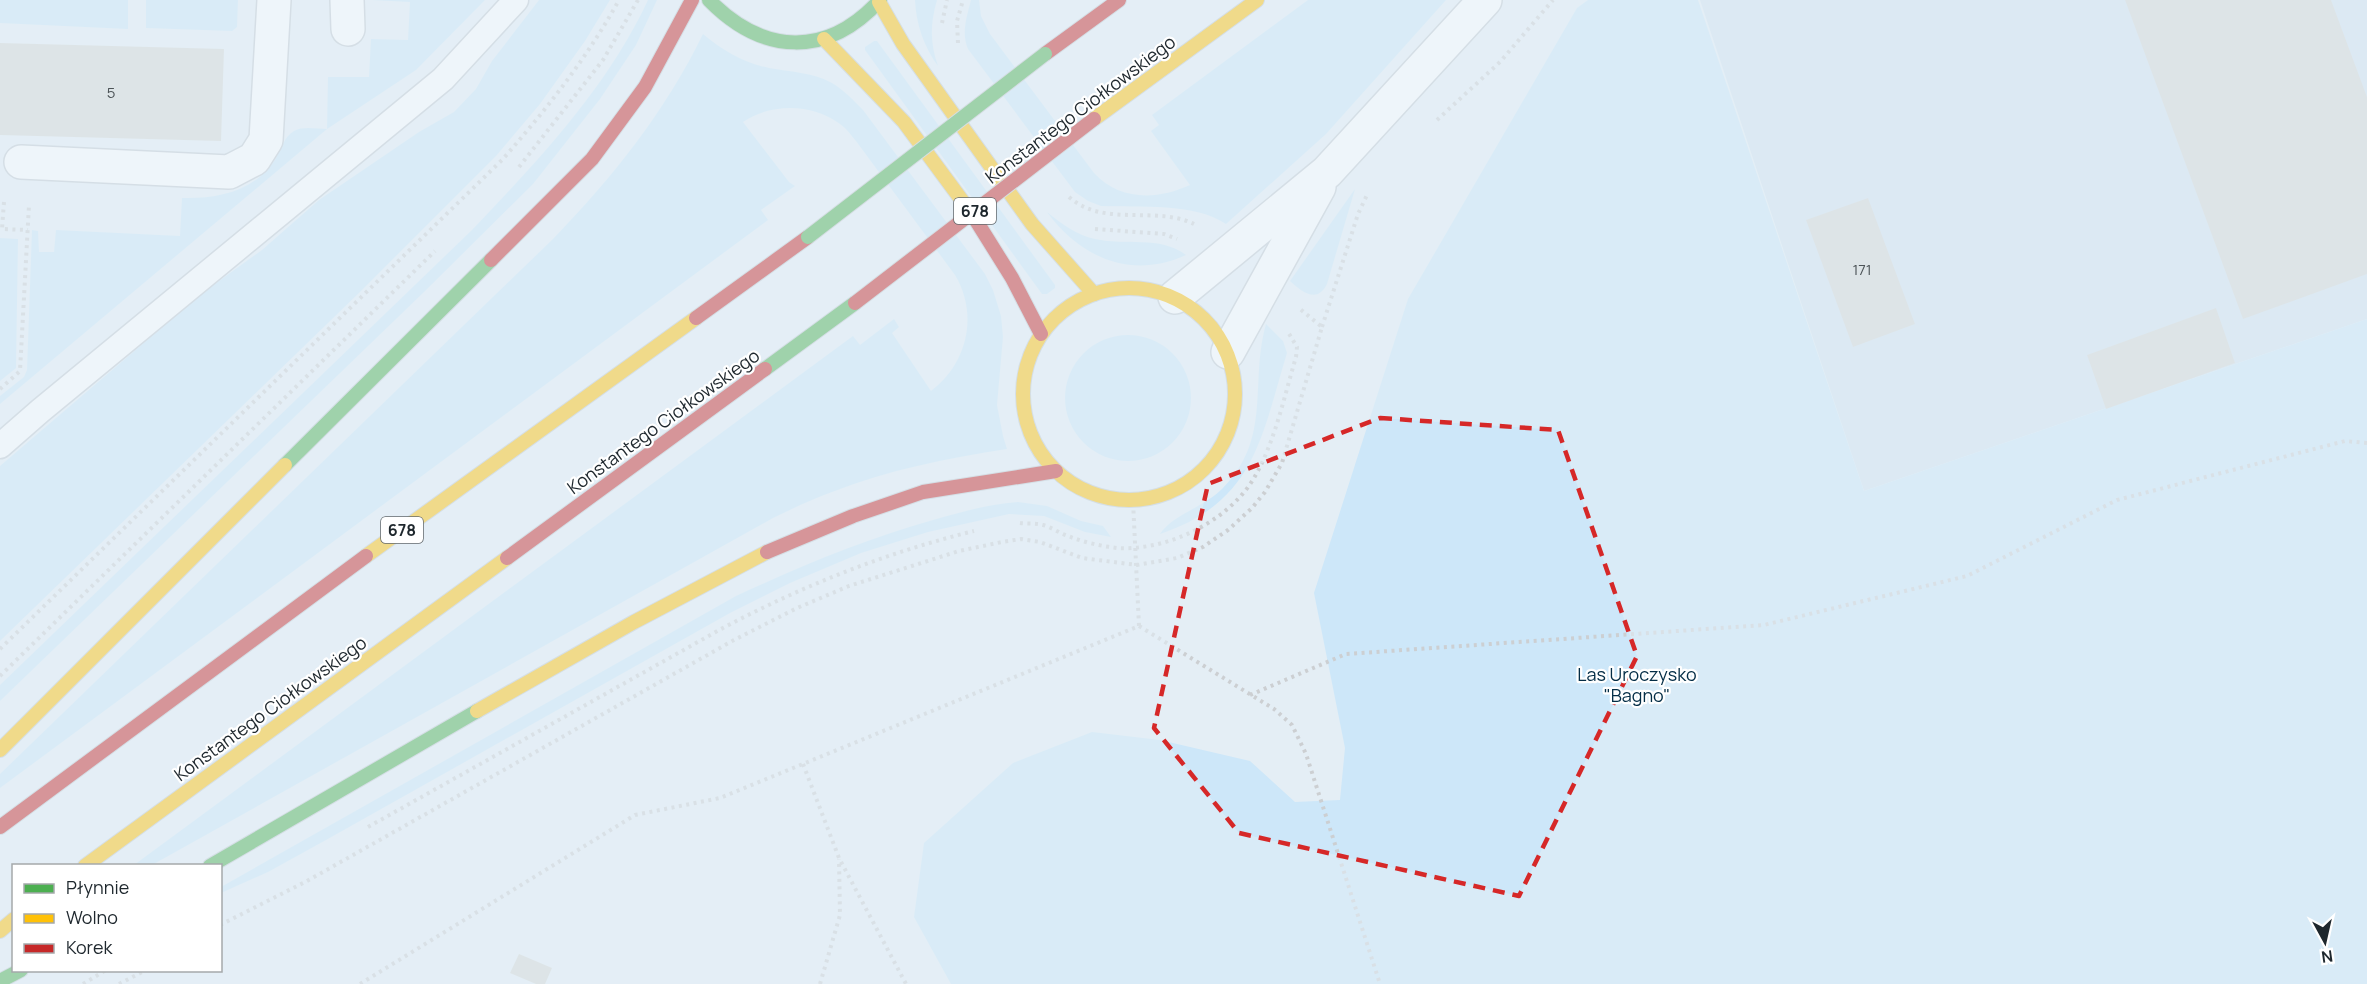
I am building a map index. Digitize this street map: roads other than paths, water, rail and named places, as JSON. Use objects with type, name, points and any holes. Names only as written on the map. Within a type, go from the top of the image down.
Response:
[{"type":"main road","points":[[0,750],[592,159],[645,87],[692,0]]},
{"type":"main road","points":[[710,0],[721,16],[752,35],[788,44],[824,39],[848,28],[880,1],[903,44],[1032,224],[1094,294]]},
{"type":"main road","name":"678","points":[[0,827],[353,566],[808,237],[1045,54],[1119,0]]},
{"type":"main road","name":"Konstantego Ciołkowskiego","points":[[88,864],[855,303],[1094,119],[1257,0]]},
{"type":"main road","points":[[824,39],[902,121],[989,239],[1027,302],[1041,334]]},
{"type":"main road","points":[[1135,287],[1174,297],[1207,319],[1228,352],[1237,403],[1220,451],[1182,487],[1133,501],[1091,494],[1056,471],[1034,441],[1023,405],[1026,368],[1041,334],[1058,314],[1094,294],[1135,287]]},
{"type":"main road","points":[[213,864],[634,622],[764,553],[854,516],[923,492],[1056,471]]},
{"type":"main road","points":[[0,931],[12,921]]},
{"type":"main road","points":[[0,981],[17,972]]},
{"type":"street","points":[[27,162],[229,172],[254,159],[266,140],[274,0]]},
{"type":"street","points":[[1174,297],[1327,172],[1485,0]]},
{"type":"street","points":[[1228,352],[1327,172]]},
{"type":"lane","points":[[0,446],[443,79],[516,0]]},
{"type":"park label","name":"Las Uroczysko \"Bagno\"","points":[[1637,684]]}]
